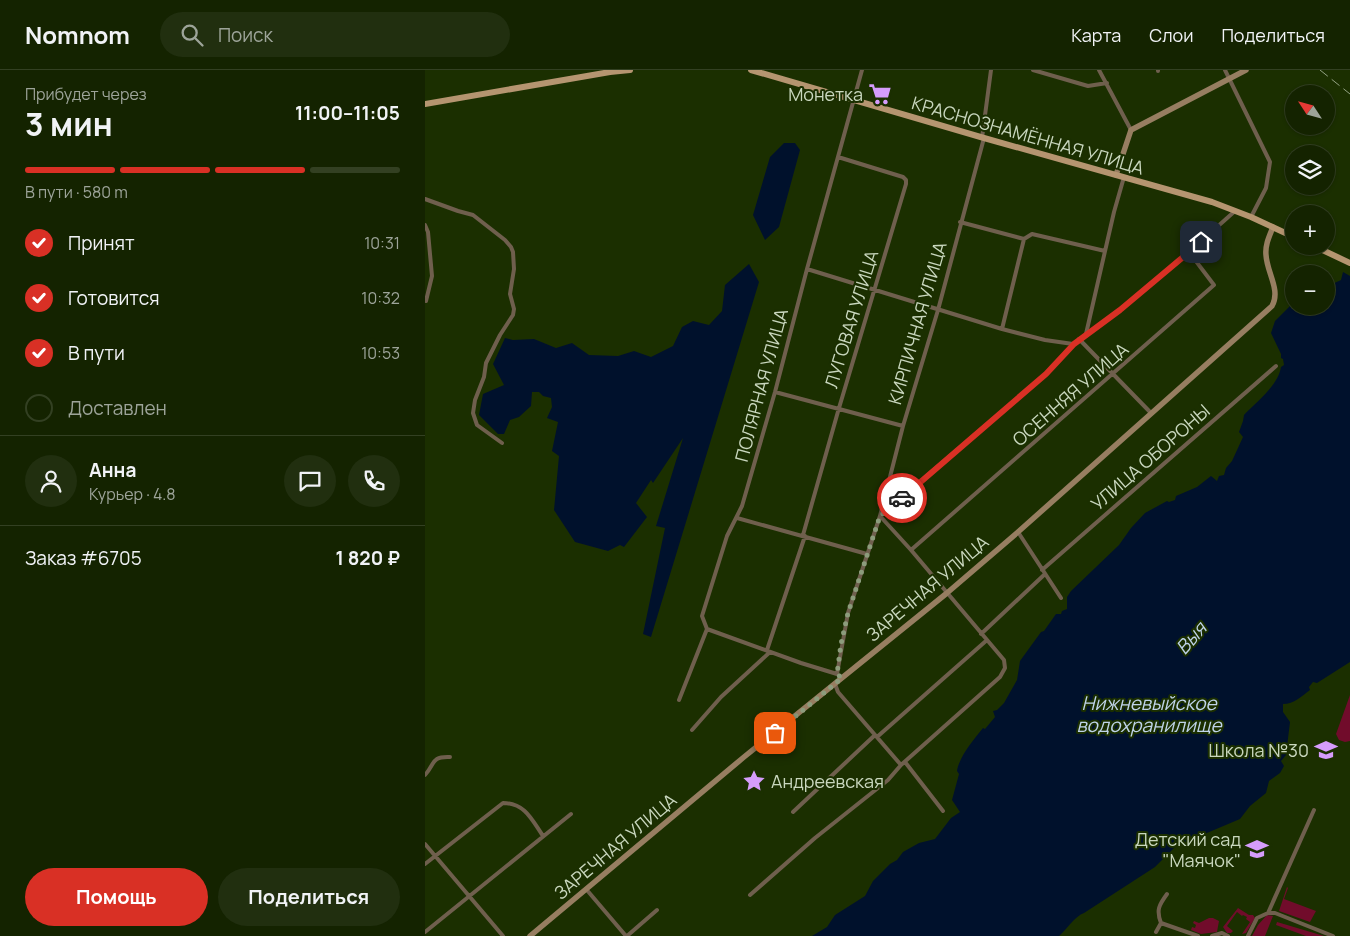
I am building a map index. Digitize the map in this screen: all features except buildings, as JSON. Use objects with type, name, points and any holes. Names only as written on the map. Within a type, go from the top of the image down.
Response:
[{"type":"main road","points":[[425,104],[630,70]]},
{"type":"main road","name":"КРАСНОЗНАМЁННАЯ УЛИЦА","points":[[751,70],[983,138],[1212,202],[1251,217],[1285,233]]},
{"type":"main road","points":[[1333,255],[1349,262]]},
{"type":"street","name":"ПОЛЯРНАЯ УЛИЦА","points":[[679,700],[707,629],[702,616],[727,536],[742,506],[775,392],[862,70]]},
{"type":"street","name":"КИРПИЧНАЯ УЛИЦА","points":[[840,676],[841,644],[848,613],[880,516],[903,426],[938,310],[983,138],[991,70]]},
{"type":"street","points":[[1033,70],[1088,86],[1107,83]]},
{"type":"street","points":[[1099,70],[1131,130]]},
{"type":"street","points":[[1225,70],[1270,162],[1266,188],[1251,217]]},
{"type":"street","points":[[1116,175],[1131,130],[1247,70]]},
{"type":"street","name":"ЛУГОВАЯ УЛИЦА","points":[[692,730],[721,697],[769,651],[906,180],[903,177],[838,158]]},
{"type":"street","points":[[1086,334],[1124,177]]},
{"type":"street","points":[[425,199],[473,215],[505,240],[513,252],[514,269],[510,294],[514,309],[513,315],[485,363],[485,377],[475,400],[473,413],[477,425],[502,443]]},
{"type":"street","points":[[751,895],[815,838],[888,780],[903,763],[999,677],[1005,668],[1004,660],[880,516],[1046,374],[1079,339],[1120,310],[1235,211]]},
{"type":"street","points":[[960,222],[1024,239]]},
{"type":"street","points":[[425,225],[428,232],[431,276],[426,301]]},
{"type":"street","name":"ЗАРЕЧНАЯ УЛИЦА","points":[[530,936],[835,684],[840,676],[947,593],[1271,306],[1275,300],[1276,292],[1266,255],[1267,241],[1273,228]]},
{"type":"street","points":[[1002,329],[1024,239],[1032,234],[1105,252]]},
{"type":"street","name":"ОСЕННЯЯ УЛИЦА","points":[[911,550],[1214,285],[1189,252]]},
{"type":"street","points":[[807,269],[1002,329],[1045,340],[1074,344]]},
{"type":"street","points":[[1079,339],[1151,413]]},
{"type":"street","name":"УЛИЦА ОБОРОНЫ","points":[[1042,570],[1277,366]]},
{"type":"street","points":[[775,392],[903,426]]},
{"type":"street","points":[[737,518],[867,554]]},
{"type":"street","points":[[1018,532],[1061,598]]},
{"type":"street","points":[[981,634],[1045,574]]},
{"type":"street","points":[[707,629],[840,676]]},
{"type":"street","points":[[793,812],[876,736],[987,640]]},
{"type":"street","points":[[835,684],[839,692],[876,736],[903,763],[943,811]]},
{"type":"street","points":[[425,775],[433,761],[443,757],[450,758]]},
{"type":"street","points":[[425,864],[503,803],[519,805],[543,836]]},
{"type":"street","points":[[1268,913],[1314,810]]},
{"type":"street","points":[[425,932],[571,814]]},
{"type":"street","points":[[425,844],[503,936]]},
{"type":"street","points":[[586,889],[627,936],[657,910]]},
{"type":"street","points":[[1156,932],[1161,923],[1158,907],[1167,894]]},
{"type":"street","points":[[1248,936],[1257,918],[1268,913],[1333,936]]},
{"type":"street","points":[[1161,923],[1198,936]]},
{"type":"street","points":[[1212,936],[1222,933],[1228,936]]},
{"type":"shaded area","points":[[1350,695],[1350,741],[1345,742],[1339,740],[1336,734]]},
{"type":"shaded area","points":[[1287,887],[1284,899],[1316,911],[1310,922],[1279,911]]},
{"type":"shaded area","points":[[1238,908],[1249,915],[1253,915],[1255,918],[1246,933],[1242,934],[1250,922],[1246,919],[1247,917],[1237,912],[1227,926],[1233,931],[1227,933],[1223,927]]},
{"type":"shaded area","points":[[1267,915],[1273,916],[1265,936],[1252,936],[1258,925]]},
{"type":"shaded area","points":[[1209,918],[1219,921],[1217,932],[1201,934],[1191,930],[1196,925],[1193,923],[1194,921],[1199,923]]},
{"type":"shaded area","points":[[1277,922],[1324,936],[1306,936],[1276,925]]},
{"type":"water","points":[[784,143],[795,143],[800,150],[779,227],[765,240],[753,215],[770,157]]},
{"type":"water","points":[[749,264],[759,282],[651,637],[643,634],[665,528],[656,526],[683,438],[653,483],[651,480],[636,503],[647,517],[624,547],[620,545],[608,551],[575,542],[554,510],[559,456],[552,451],[558,422],[547,418],[552,407],[551,398],[543,396],[539,392],[532,392],[531,406],[519,417],[510,420],[504,434],[498,434],[479,415],[483,394],[504,385],[493,364],[505,338],[513,340],[534,339],[556,348],[572,343],[589,355],[618,356],[634,351],[651,357],[673,346],[682,327],[693,321],[709,325],[722,311],[725,285]]},
{"type":"water","name":"Нижневыйское водохранилище","points":[[1343,272],[1350,276],[1350,662],[1317,683],[1313,682],[1309,687],[1310,690],[1298,699],[1291,703],[1283,704],[1283,712],[1290,722],[1286,755],[1281,761],[1284,766],[1280,773],[1269,781],[1266,793],[1250,806],[1240,819],[1176,846],[1155,867],[1077,917],[1059,936],[812,936],[827,927],[835,915],[865,896],[873,881],[890,864],[897,860],[903,852],[919,843],[935,839],[951,818],[960,812],[952,800],[959,774],[957,771],[958,766],[971,743],[995,717],[993,711],[997,710],[1004,703],[1017,680],[1020,661],[1056,614],[1061,614],[1062,611],[1067,609],[1067,597],[1071,591],[1119,545],[1145,513],[1167,501],[1175,500],[1176,496],[1197,487],[1211,476],[1217,481],[1219,476],[1224,475],[1243,437],[1239,432],[1244,415],[1276,381],[1281,367],[1284,365],[1271,333],[1275,321],[1285,311],[1285,315],[1335,315],[1335,283],[1341,280]]},
{"type":"railway","points":[[1320,70],[1350,94]]},
{"type":"way so far","points":[[775,733],[842,678],[837,674],[848,613],[880,516],[902,498]]},
{"type":"place","name":"Монетка","points":[[880,94]]},
{"type":"place","name":"Школа №30","points":[[1326,750]]},
{"type":"place","name":"Андреевская","points":[[754,781]]},
{"type":"place","name":"Детский сад \"Маячок\"","points":[[1257,849]]},
{"type":"route","points":[[902,498],[1046,374],[1074,344],[1120,310],[1201,242]]},
{"type":"water label","name":"Выя","points":[[1191,638]]}]
